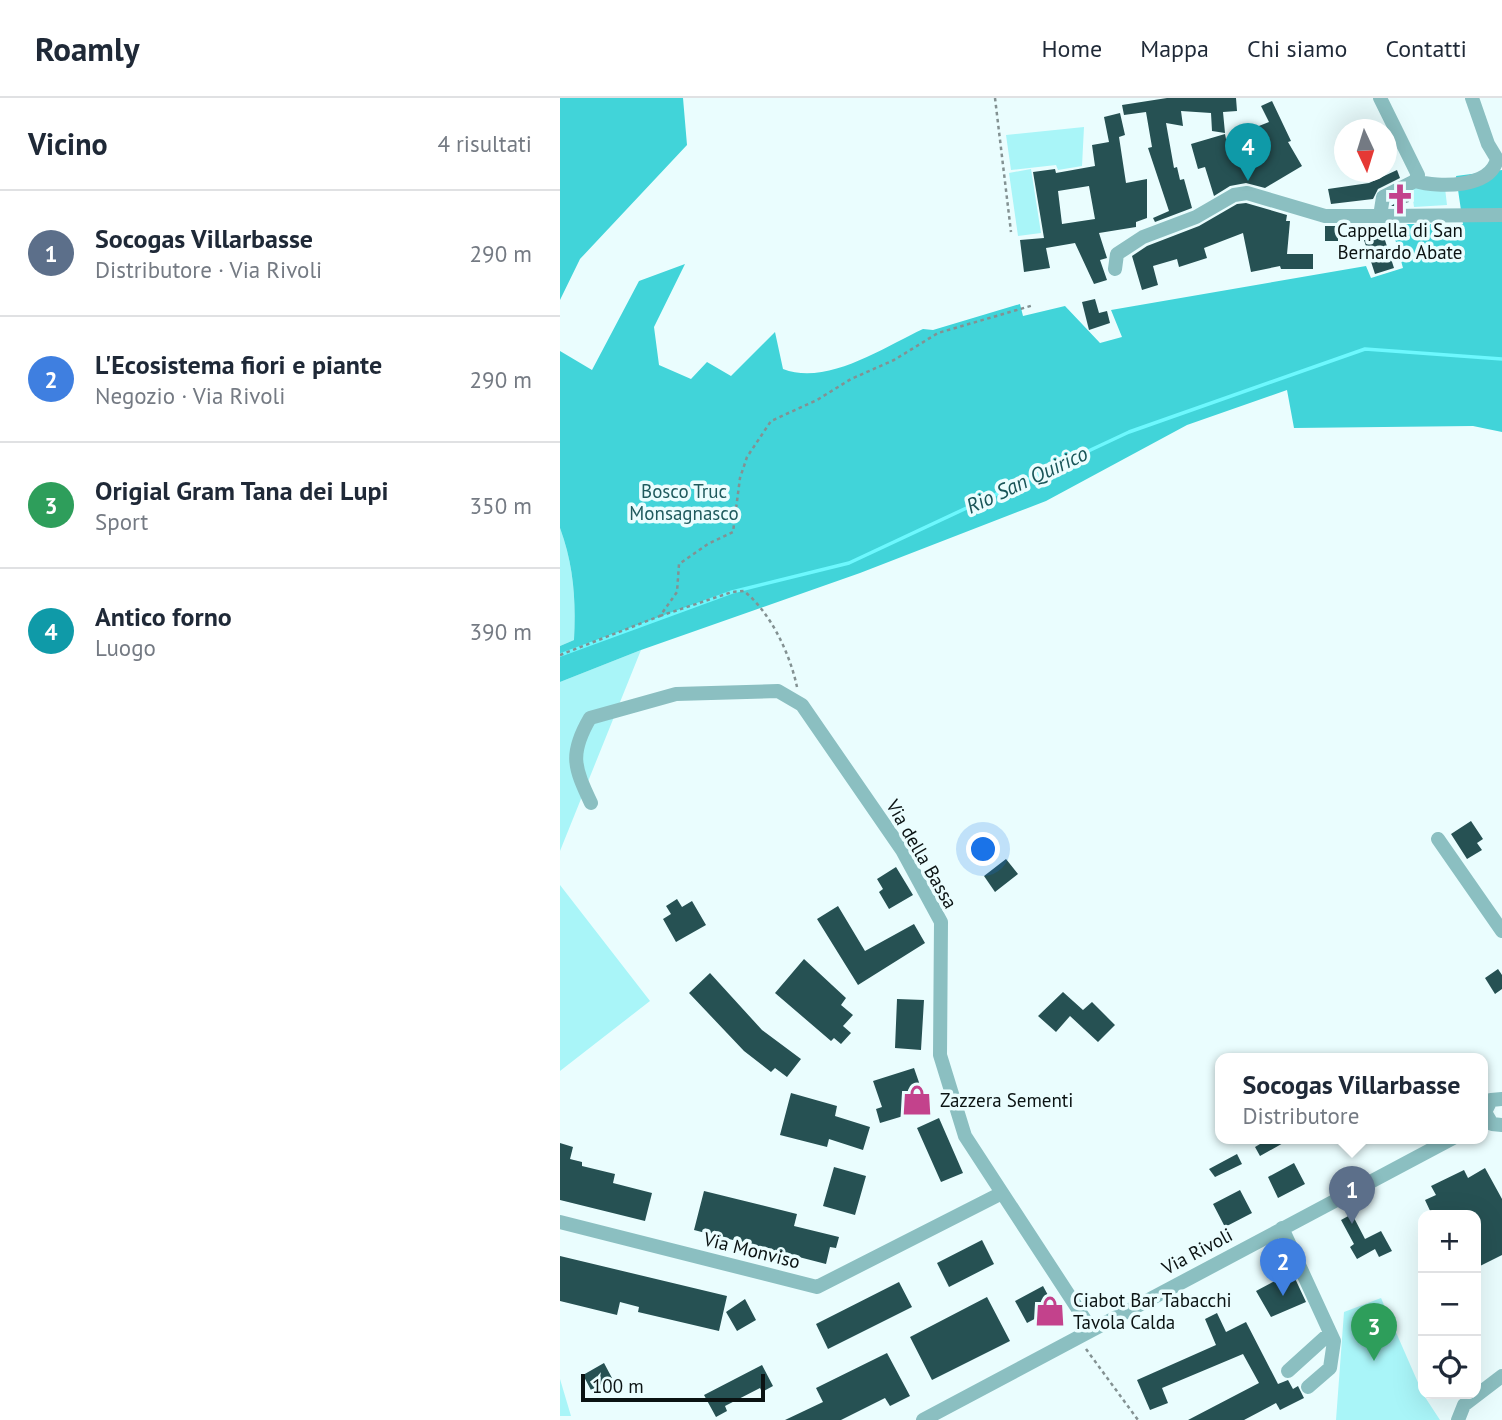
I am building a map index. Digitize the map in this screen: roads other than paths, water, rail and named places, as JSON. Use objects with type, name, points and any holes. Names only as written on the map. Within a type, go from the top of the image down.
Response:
[{"type":"street","points":[[1380,98],[1416,167],[1415,181]]},
{"type":"street","points":[[1380,216],[1383,197],[1415,181],[1426,185],[1460,183],[1487,177],[1495,168],[1497,159],[1488,144],[1472,98]]},
{"type":"street","points":[[1115,269],[1117,254],[1128,245],[1196,217],[1234,195],[1247,193],[1325,216],[1502,215]]},
{"type":"street","name":"Via della Bassa","points":[[591,803],[578,776],[574,753],[578,737],[590,718],[676,694],[778,691],[802,705],[902,850],[941,922],[940,1055],[964,1136],[1084,1332]]},
{"type":"street","points":[[1438,839],[1502,931]]},
{"type":"street","name":"Via Rivoli","points":[[923,1420],[1441,1144]]},
{"type":"street","name":"Via Monviso","points":[[560,1222],[817,1287],[1000,1194]]},
{"type":"street","points":[[1282,1228],[1331,1333],[1335,1350],[1330,1368],[1308,1387]]},
{"type":"street","points":[[1288,1371],[1331,1333]]},
{"type":"street","points":[[1458,1420],[1464,1405],[1502,1376]]},
{"type":"waterway","name":"Rio San Quirico","points":[[560,655],[732,592],[849,563],[1129,432],[1365,349],[1502,359]]},
{"type":"place","name":"Antico forno","points":[[1248,181]]},
{"type":"place","name":"Cappella di San Bernardo Abate","points":[[1400,199]]},
{"type":"place","name":"Zazzera Sementi","points":[[917,1100]]},
{"type":"place","name":"Socogas Villarbasse","points":[[1352,1224]]},
{"type":"place","name":"L'Ecosistema fiori e piante","points":[[1283,1296]]},
{"type":"place","name":"Ciabot Bar Tabacchi Tavola Calda","points":[[1050,1311]]},
{"type":"place","name":"Origial Gram Tana dei Lupi","points":[[1374,1361]]},
{"type":"park label","name":"Bosco Truc Monsagnasco","points":[[684,502]]}]
